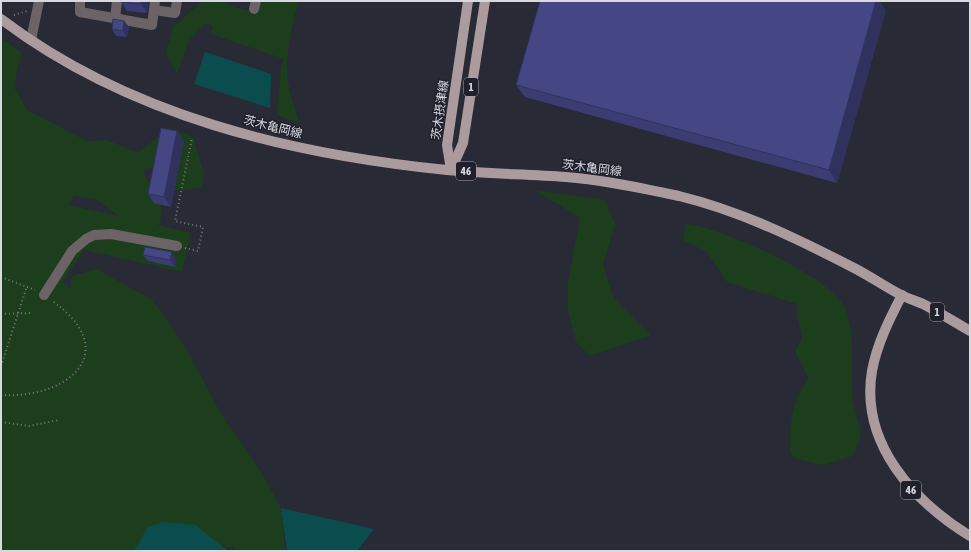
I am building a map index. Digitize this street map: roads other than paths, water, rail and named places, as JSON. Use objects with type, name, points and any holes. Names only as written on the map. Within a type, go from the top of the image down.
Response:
[{"type":"main road","name":"茨木摂津線","points":[[451,170],[447,146],[468,1]]},
{"type":"main road","name":"1","points":[[451,170],[463,143],[485,1]]},
{"type":"main road","name":"茨木亀岡線","points":[[1,19],[76,69],[114,88],[192,118],[256,137],[304,148],[372,160],[451,170],[568,177],[604,182],[704,203],[763,225],[857,270],[902,295]]},
{"type":"main road","name":"1","points":[[902,295],[924,305],[970,331]]},
{"type":"main road","name":"46","points":[[902,295],[883,332],[872,372],[871,402],[875,424],[888,457],[906,484],[930,508],[970,536]]},
{"type":"street","points":[[31,40],[39,1]]},
{"type":"street","points":[[80,1],[80,12],[152,25],[155,6],[175,12],[177,1]]},
{"type":"street","points":[[115,18],[117,1]]},
{"type":"street","points":[[44,295],[72,251],[86,239],[94,235],[111,234],[177,246]]}]
